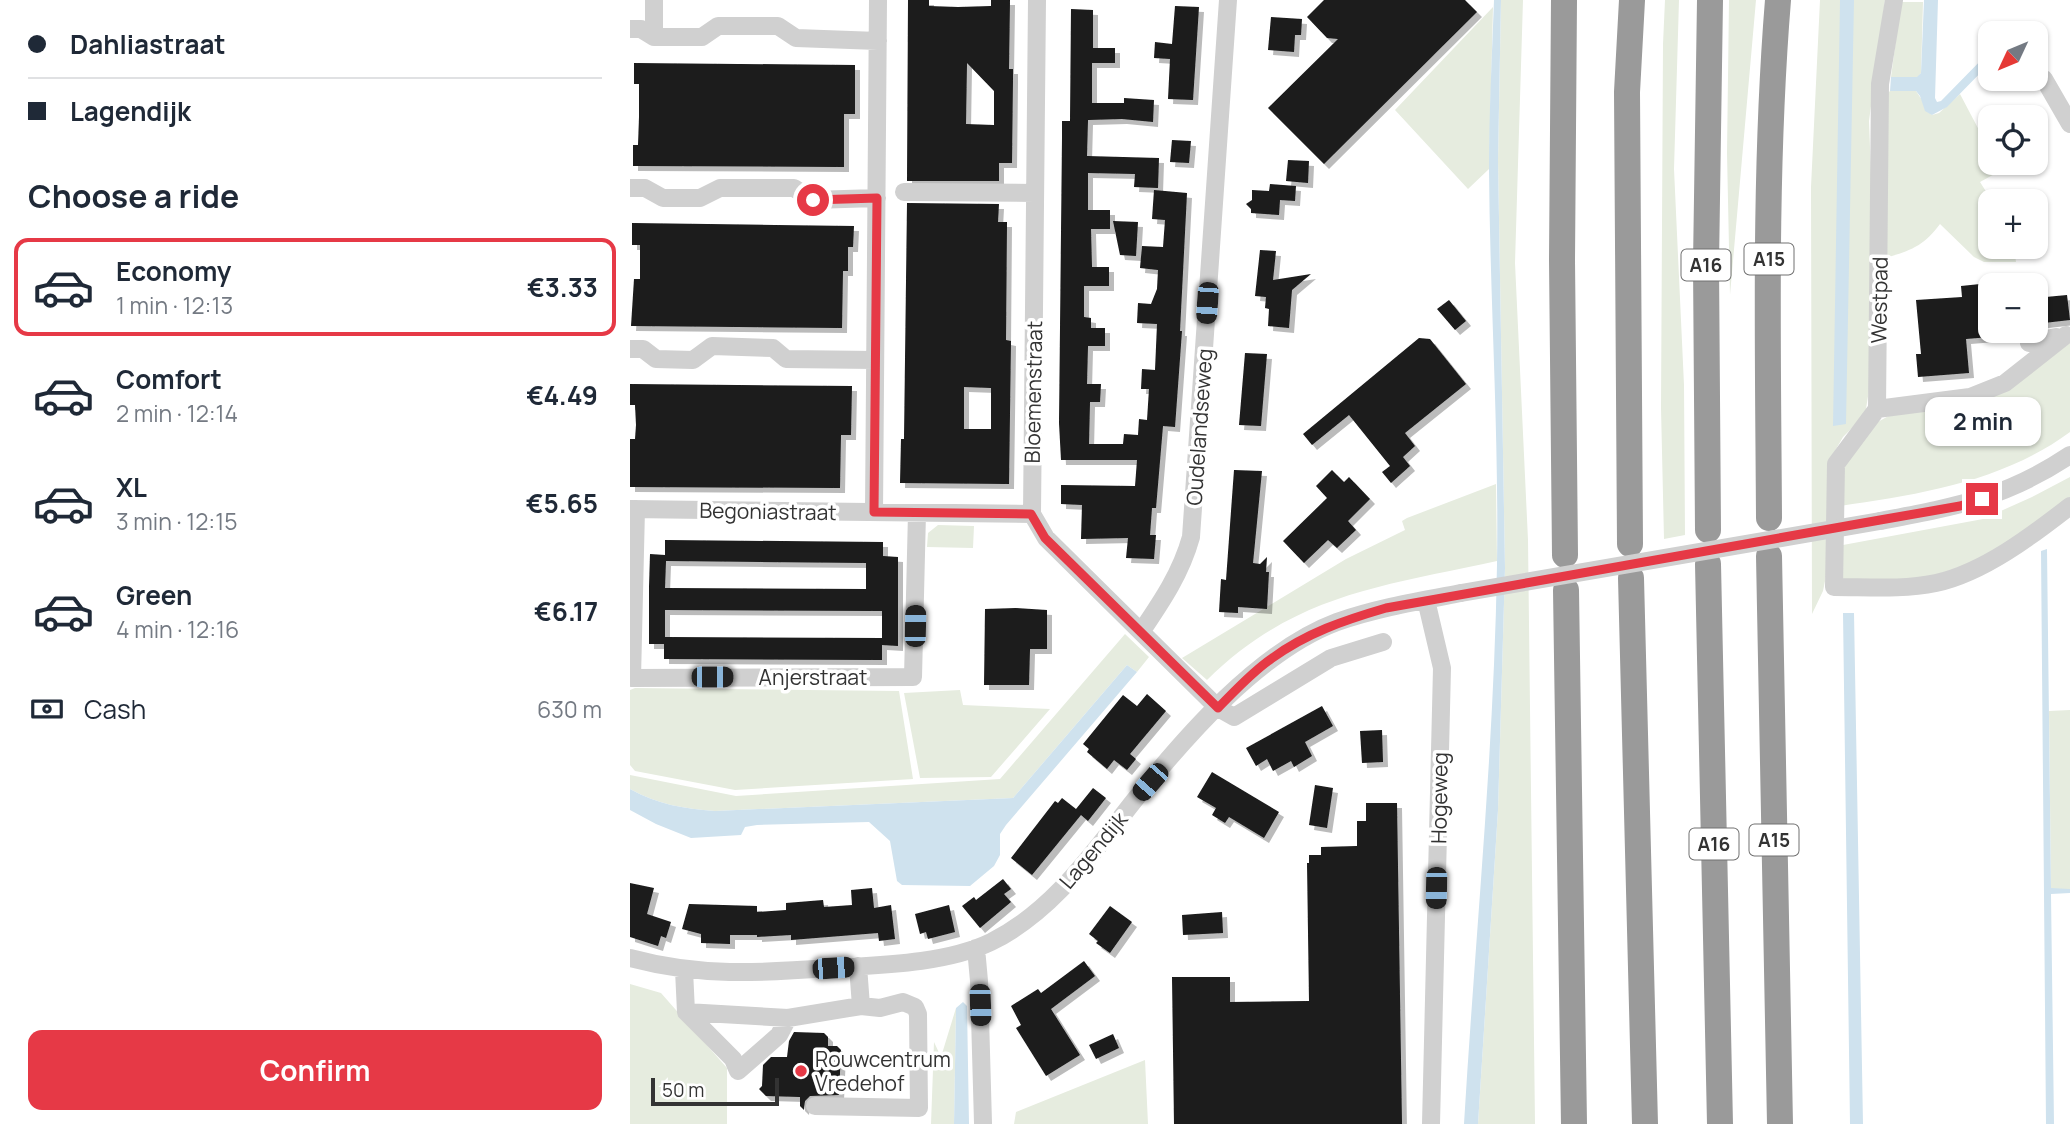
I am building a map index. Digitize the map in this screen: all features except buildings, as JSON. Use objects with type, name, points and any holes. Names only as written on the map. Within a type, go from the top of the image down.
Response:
[{"type":"highway","points":[[1564,0],[1562,260],[1565,555]]},
{"type":"highway","points":[[1630,544],[1627,92],[1632,0]]},
{"type":"highway","name":"A16","points":[[1708,530],[1706,264],[1710,0]]},
{"type":"highway","name":"A15","points":[[1769,517],[1769,262],[1774,42],[1778,0]]},
{"type":"highway","name":"A15","points":[[1769,556],[1780,1124]]},
{"type":"highway","name":"A16","points":[[1708,564],[1720,1124]]},
{"type":"highway","points":[[1631,578],[1645,1124]]},
{"type":"highway","points":[[1566,590],[1574,1124]]},
{"type":"street","points":[[654,0],[654,37]]},
{"type":"street","points":[[874,512],[878,0]]},
{"type":"street","name":"Bloemenstraat","points":[[1031,514],[1037,0]]},
{"type":"street","name":"Oudelandseweg","points":[[1142,632],[1184,563],[1191,537],[1228,0]]},
{"type":"street","name":"Westpad","points":[[1877,409],[1881,84],[1895,0]]},
{"type":"street","points":[[630,29],[641,29],[654,37],[702,37],[718,26],[778,26],[796,38],[878,41]]},
{"type":"street","points":[[2048,86],[2070,124]]},
{"type":"street","points":[[630,188],[645,188],[663,198],[700,198],[720,188],[794,188],[813,200],[877,198]]},
{"type":"street","points":[[904,192],[1035,193]]},
{"type":"street","points":[[2068,334],[2005,383],[1970,397],[1877,409],[1836,464],[1834,587],[1916,586],[1963,575],[1986,563],[2070,506]]},
{"type":"street","points":[[2048,339],[2068,334]]},
{"type":"street","points":[[630,349],[643,349],[656,359],[693,360],[712,346],[773,348],[786,359],[875,360]]},
{"type":"street","name":"Lagendijk","points":[[630,958],[705,973],[758,973],[941,957],[976,948],[1011,930],[1045,905],[1073,878],[1134,801],[1218,708],[1269,660],[1295,643],[1336,623],[1386,608],[1461,593],[1960,506],[2004,492],[2046,471],[2070,455]]},
{"type":"street","name":"Begoniastraat","points":[[633,509],[1031,514]]},
{"type":"street","name":"Anjerstraat","points":[[633,509],[632,678],[914,677],[917,513]]},
{"type":"street","points":[[1031,514],[1045,538],[1218,708],[1234,717],[1331,657],[1383,642]]},
{"type":"street","name":"Hogeweg","points":[[1426,600],[1442,668],[1431,1124]]},
{"type":"street","points":[[976,948],[983,1123]]},
{"type":"street","points":[[858,966],[861,1006]]},
{"type":"street","points":[[684,970],[686,1012],[733,1059],[738,1071],[779,1035],[788,1018]]},
{"type":"street","points":[[686,1012],[788,1018],[861,1006],[880,1008],[903,1002],[915,1007],[918,1014],[919,1108],[815,1106]]},
{"type":"shaded area","points":[[1501,0],[1523,0],[1515,263],[1528,540],[1535,1124],[1478,1124],[1498,810],[1505,568],[1498,160]]},
{"type":"shaded area","points":[[1665,0],[1679,0],[1674,169],[1684,385],[1685,535],[1664,539],[1661,408]]},
{"type":"shaded area","points":[[1729,0],[1756,0],[1730,295],[1727,153]]},
{"type":"shaded area","points":[[1820,0],[1885,0],[1869,121],[1872,200],[1869,390],[1865,415],[1843,437],[1832,456],[1828,566],[1823,591],[1812,614],[1811,187]]},
{"type":"shaded area","points":[[1901,2],[1923,2],[1921,73],[1918,77],[1891,77]]},
{"type":"shaded area","points":[[1493,7],[1489,169],[1468,189],[1395,110]]},
{"type":"shaded area","points":[[1890,91],[1916,91],[1932,115],[1939,113],[1960,94],[1978,128],[1978,175],[1993,175],[1980,182],[1984,189],[1978,189],[1978,259],[1940,224],[1916,247],[1885,258],[1887,94]]},
{"type":"shaded area","points":[[1978,259],[2016,259],[2016,262],[1984,262]]},
{"type":"shaded area","points":[[2070,341],[2070,432],[2017,463],[1989,474],[1930,490],[1840,506],[1843,463],[1874,424],[1894,413],[1961,402]]},
{"type":"shaded area","points":[[2070,477],[2070,500],[1972,565],[1901,582],[1843,581],[1843,545],[1983,519]]},
{"type":"shaded area","points":[[1496,484],[1497,561],[1378,587],[1307,611],[1240,651],[1207,680],[1182,658],[1346,559],[1405,530],[1402,521],[1407,518]]},
{"type":"shaded area","points":[[938,525],[974,526],[973,548],[927,547],[928,533]]},
{"type":"shaded area","points":[[1125,634],[1149,657],[1137,672],[1127,665],[1013,798],[715,811],[671,805],[630,789],[630,775],[736,796],[1000,779]]},
{"type":"shaded area","points":[[630,690],[899,691],[913,779],[735,790],[635,771],[630,765]]},
{"type":"shaded area","points":[[960,690],[963,705],[1050,709],[991,777],[920,778],[904,693]]},
{"type":"shaded area","points":[[2070,710],[2070,889],[2051,889],[2049,711]]},
{"type":"shaded area","points":[[630,984],[661,993],[727,1068],[727,1124],[630,1124]]},
{"type":"shaded area","points":[[956,1008],[954,1124],[931,1124],[934,1042],[941,1057]]},
{"type":"shaded area","points":[[1145,1060],[1148,1124],[1014,1124],[1016,1112]]},
{"type":"water","points":[[1494,0],[1501,0],[1498,160],[1505,568],[1498,810],[1478,1124],[1464,1124],[1488,775],[1497,565],[1489,170]]},
{"type":"water","points":[[1840,0],[1854,0],[1846,424],[1833,426]]},
{"type":"water","points":[[1924,0],[1938,0],[1937,102],[1978,63],[1978,75],[1947,107],[1932,115],[1925,111],[1916,91],[1890,91],[1891,77],[1917,77],[1921,73]]},
{"type":"water","points":[[2047,549],[2051,888],[2070,889],[2070,893],[2051,894],[2054,1124],[2046,1124],[2041,551]]},
{"type":"water","points":[[1843,613],[1854,613],[1863,1124],[1850,1124]]},
{"type":"water","points":[[1127,665],[1137,672],[1006,825],[1000,834],[1000,855],[994,866],[970,886],[902,885],[897,881],[890,841],[869,822],[757,825],[745,827],[741,835],[691,838],[630,810],[630,789],[671,805],[715,811],[1013,798]]},
{"type":"water","points":[[963,1002],[967,1006],[969,1124],[954,1124],[956,1008]]},
{"type":"place","name":"Rouwcentrum Vredehof","points":[[801,1071]]},
{"type":"route","points":[[813,200],[877,198],[874,512],[1031,514],[1045,538],[1218,708],[1269,660],[1295,643],[1336,623],[1386,608],[1960,506],[1982,499]]}]
